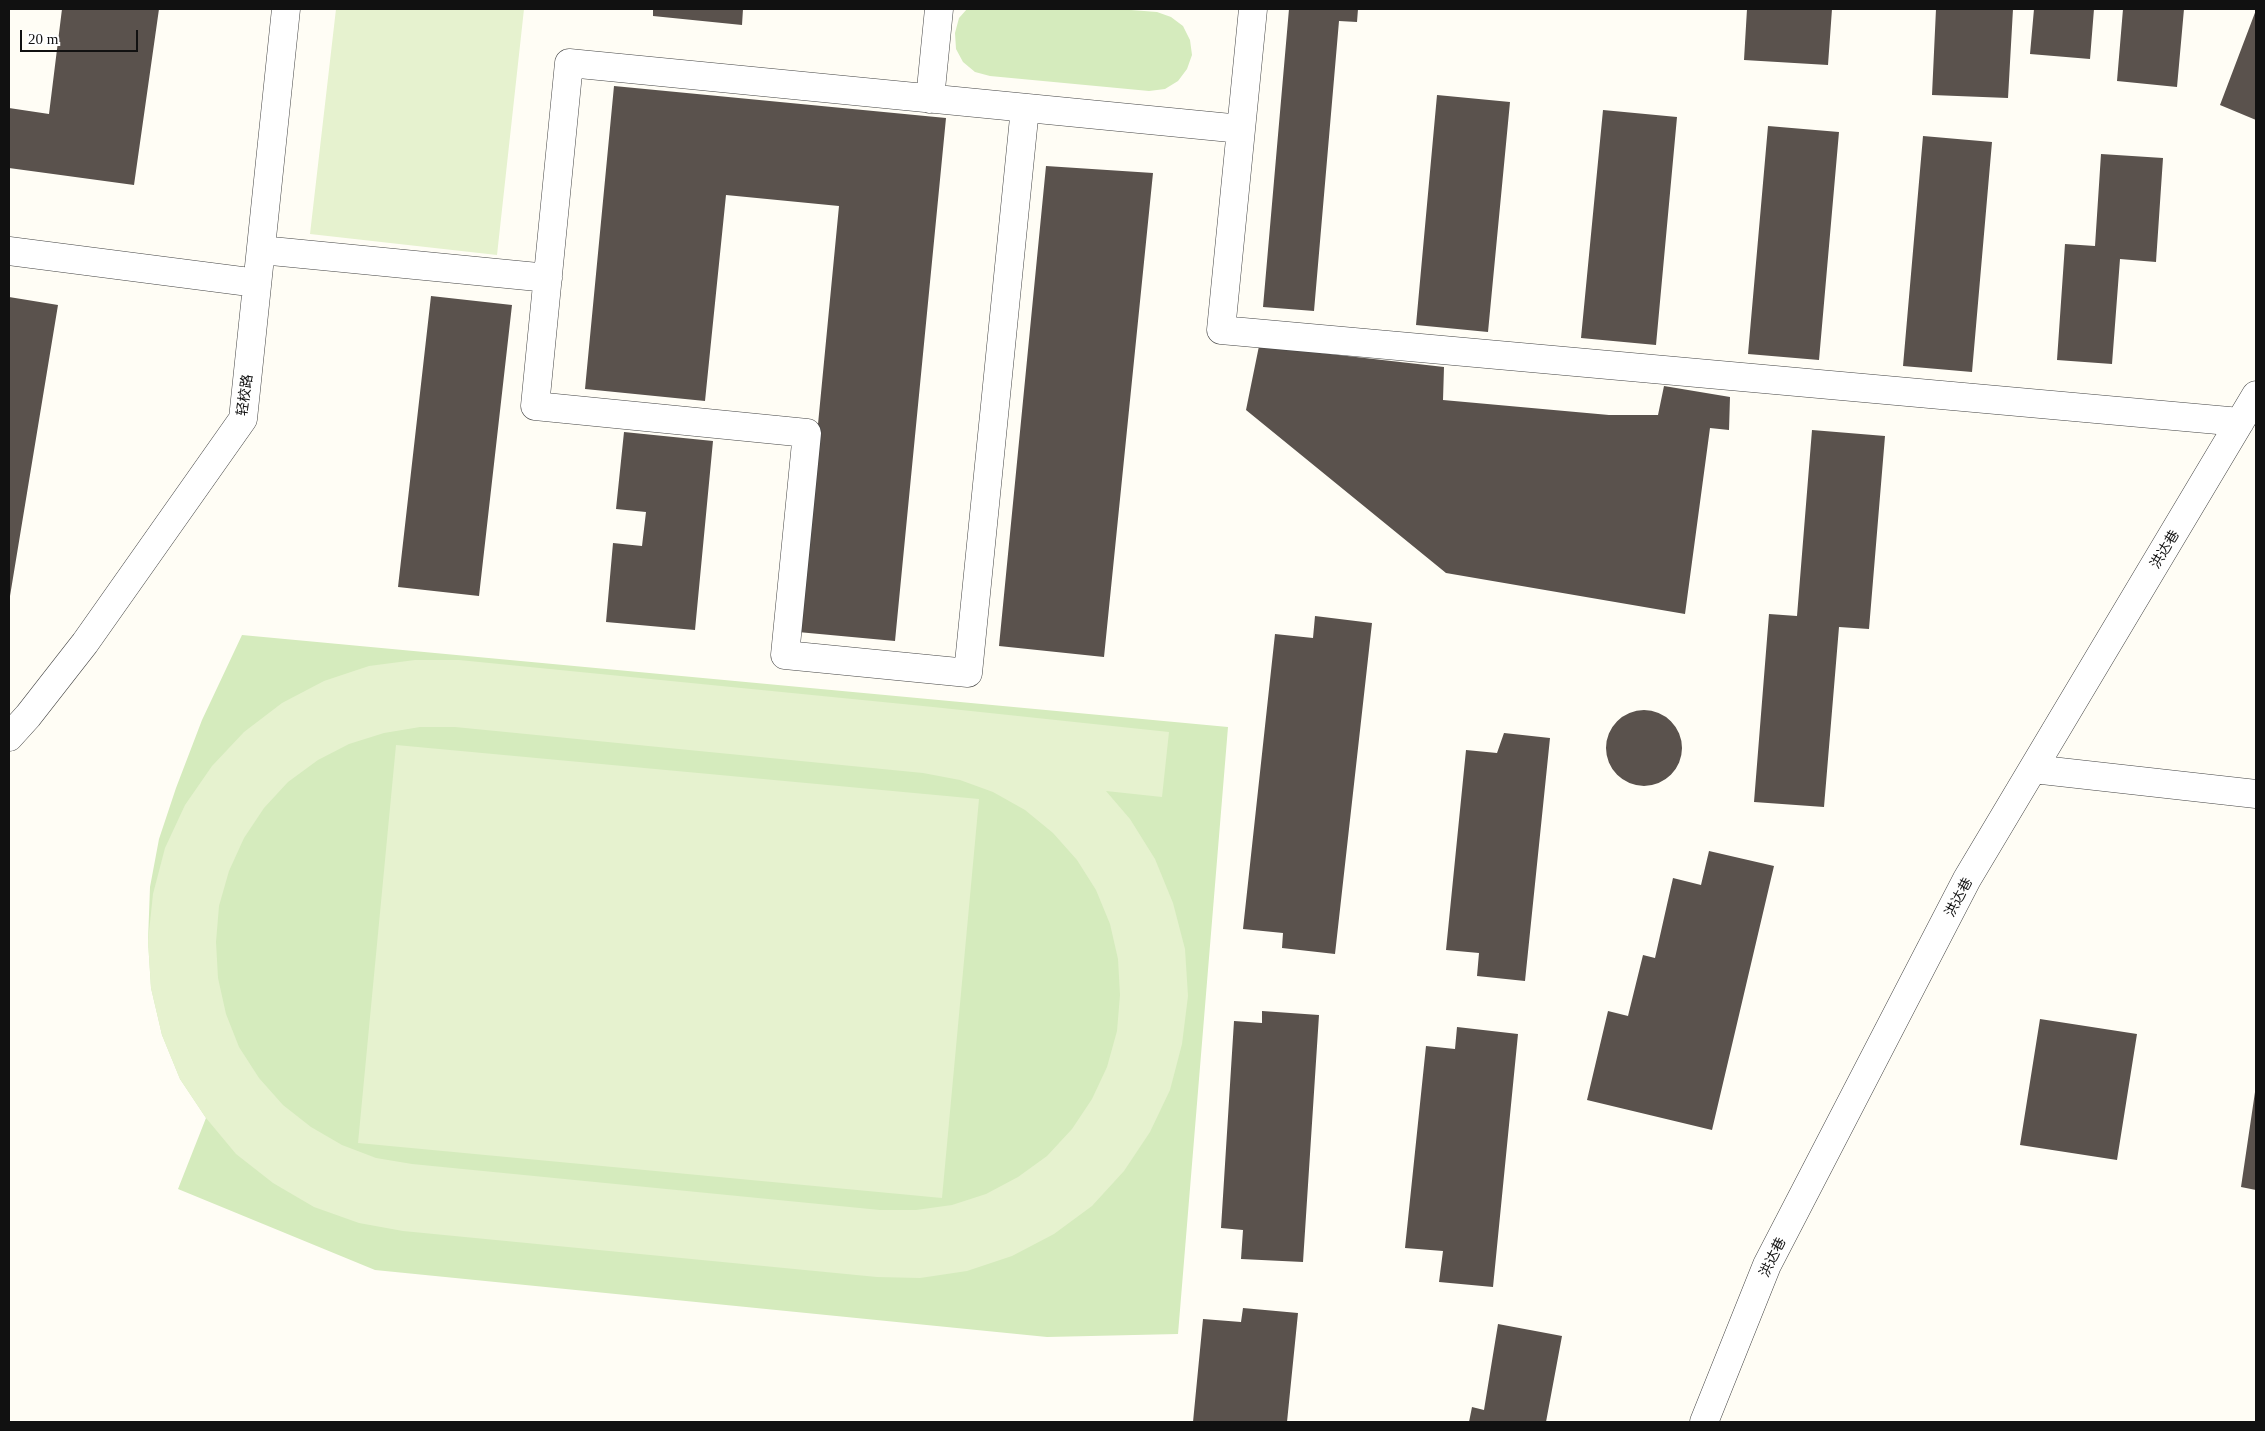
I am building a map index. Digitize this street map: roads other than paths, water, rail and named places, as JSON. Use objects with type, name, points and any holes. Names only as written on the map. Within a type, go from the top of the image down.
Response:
[{"type":"street","name":"轻校路","points":[[9,737],[28,716],[85,643],[243,419],[286,9]]},
{"type":"street","points":[[930,99],[939,9]]},
{"type":"street","points":[[1253,9],[1221,330],[2240,422]]},
{"type":"street","points":[[1025,108],[968,673],[785,655],[807,433],[535,406],[569,63],[1025,108],[1241,130]]},
{"type":"street","points":[[260,250],[548,278]]},
{"type":"street","points":[[9,251],[256,283]]},
{"type":"street","name":"洪达巷","points":[[1704,1422],[1767,1265],[1967,879],[2256,396]]},
{"type":"street","points":[[2033,769],[2256,794]]}]
